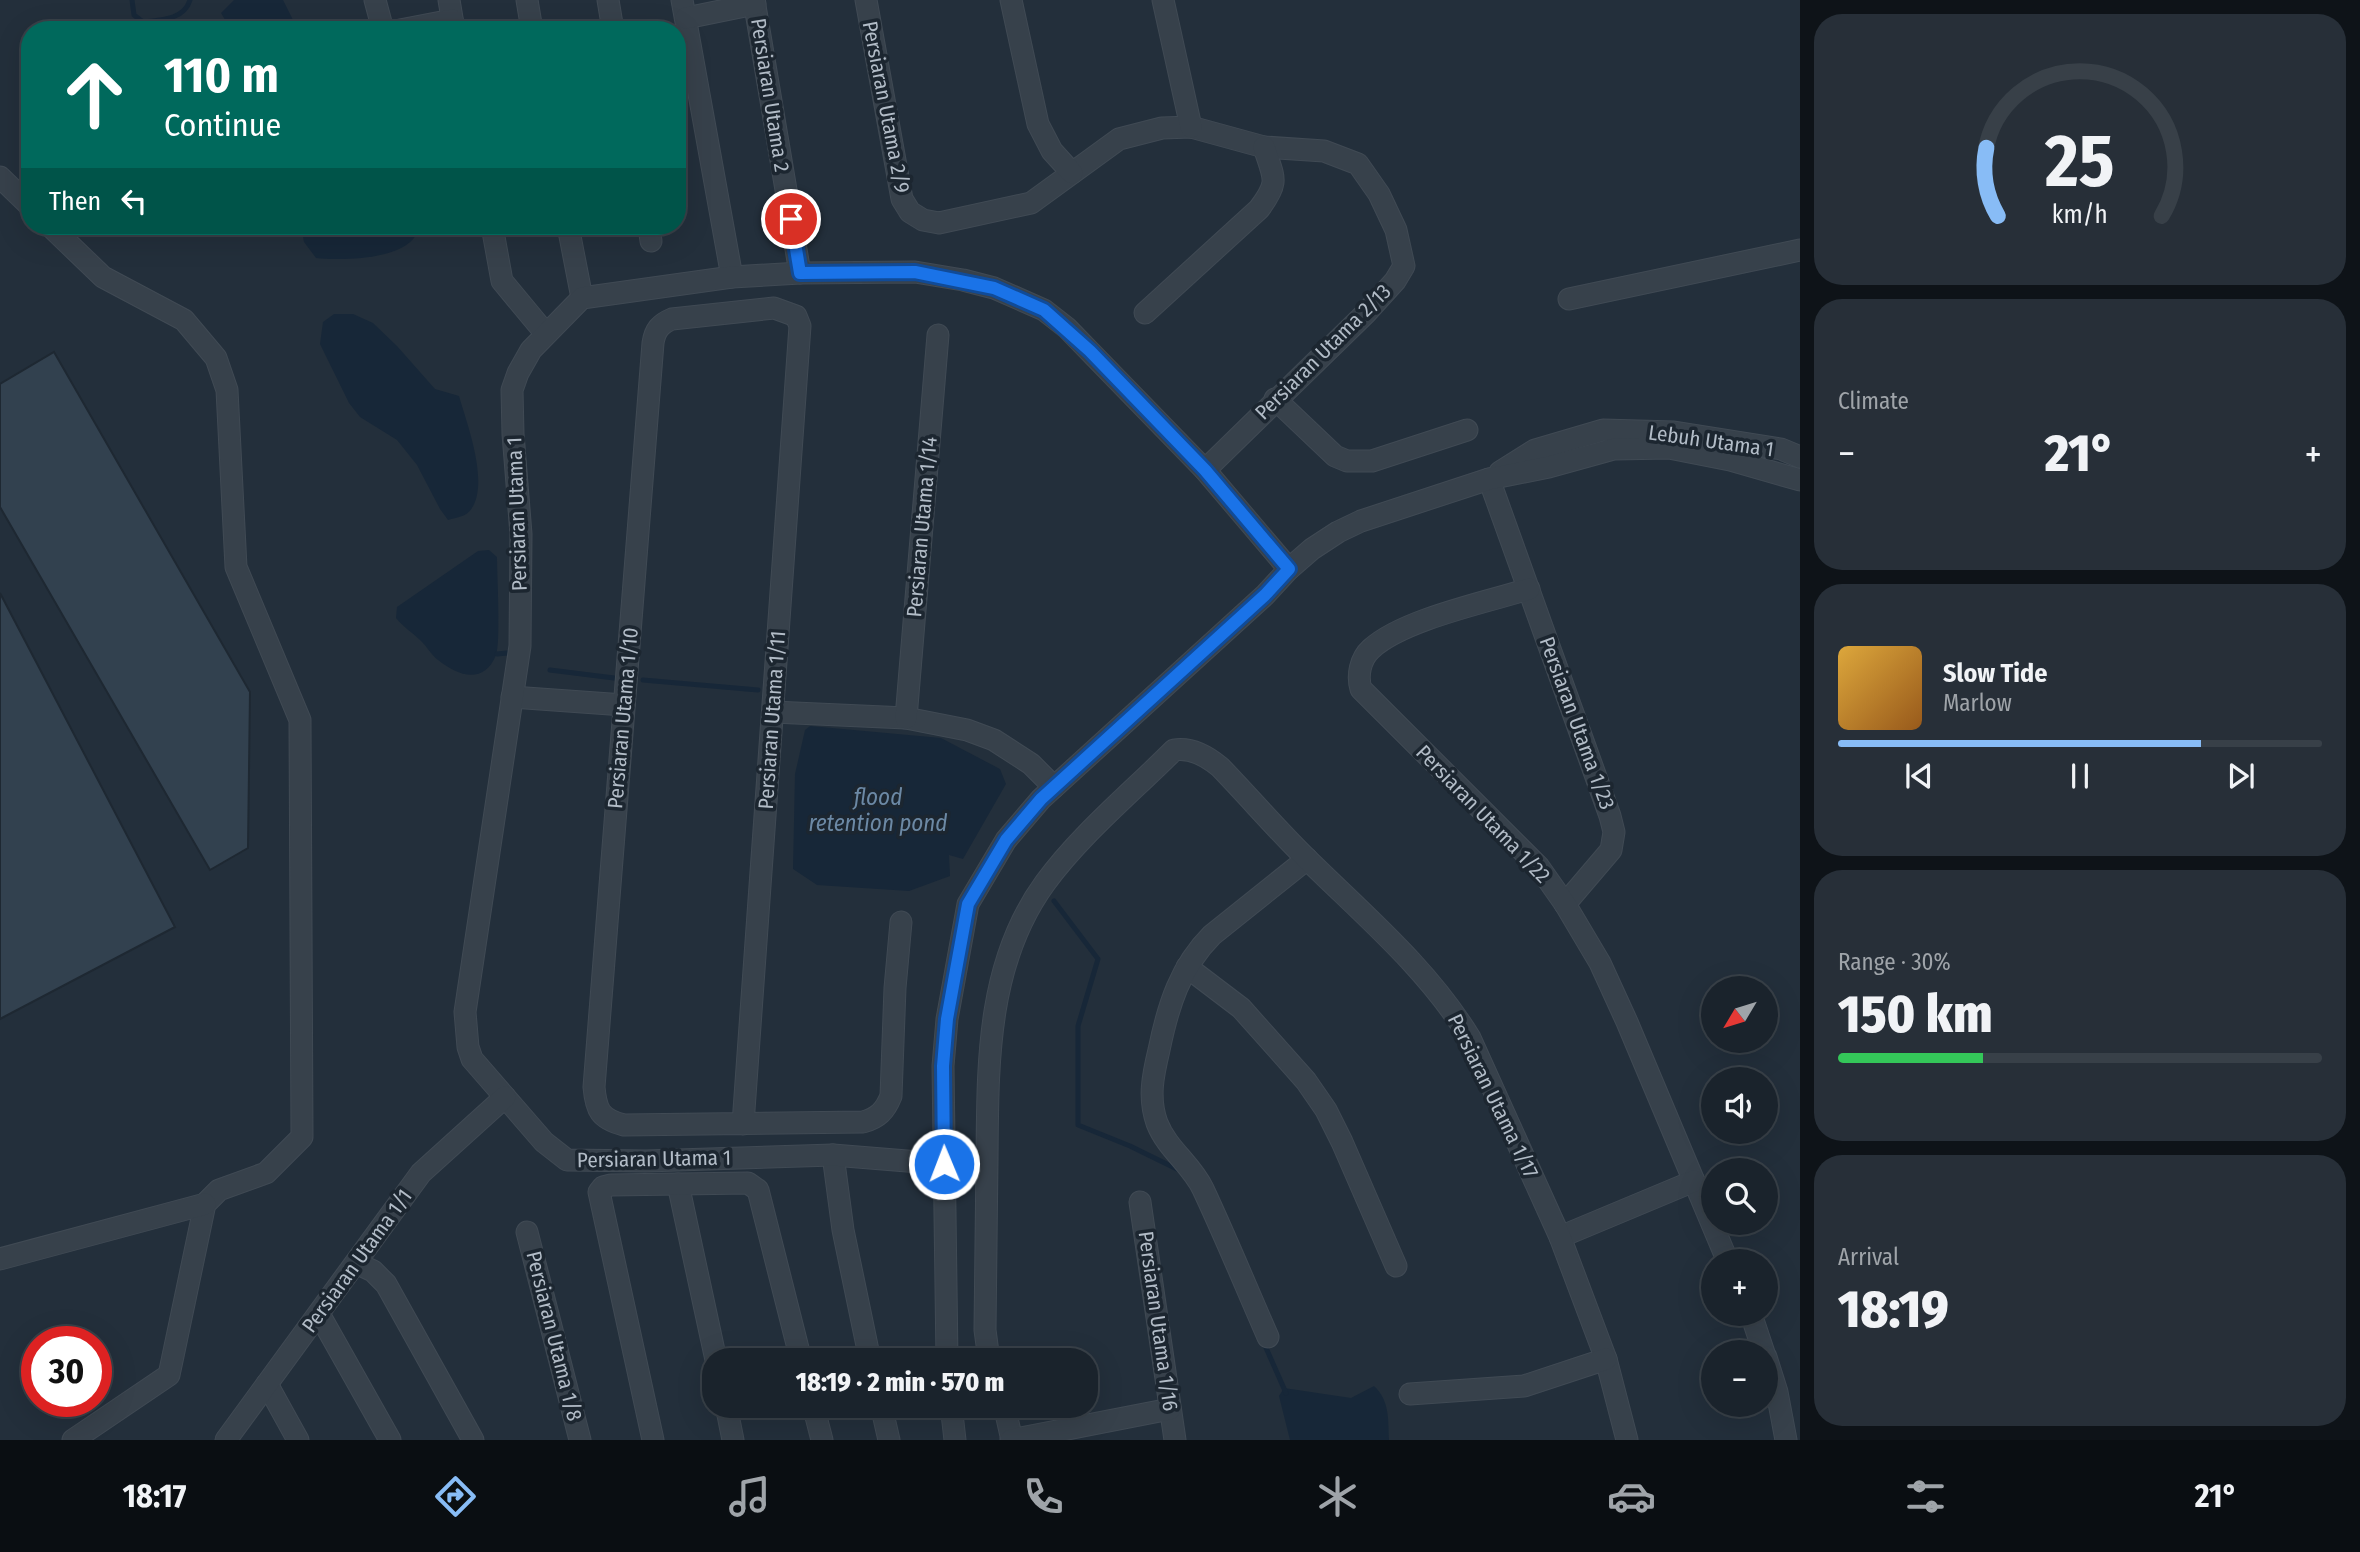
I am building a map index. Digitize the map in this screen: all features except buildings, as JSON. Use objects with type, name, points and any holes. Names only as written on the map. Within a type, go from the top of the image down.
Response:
[{"type":"street","points":[[375,0],[381,21]]},
{"type":"street","points":[[527,0],[530,21]]},
{"type":"street","points":[[607,21],[608,0]]},
{"type":"street","name":"Persiaran Utama 2/9","points":[[866,0],[902,199],[910,212]]},
{"type":"street","points":[[1011,0],[1038,124],[1052,152],[1072,173]]},
{"type":"street","points":[[1163,0],[1192,127]]},
{"type":"street","points":[[732,277],[684,9],[755,2]]},
{"type":"street","name":"Persiaran Utama 2","points":[[755,2],[800,273]]},
{"type":"street","name":"Persiaran Utama 2/13","points":[[910,212],[923,220],[939,223],[1031,203],[1119,138],[1162,128],[1192,127],[1264,147],[1324,151],[1358,164],[1379,194],[1396,230],[1404,266],[1395,281],[1366,313],[1205,470]]},
{"type":"street","points":[[1145,313],[1259,209],[1269,196],[1275,183],[1264,147]]},
{"type":"street","points":[[0,177],[21,197]]},
{"type":"street","points":[[59,235],[103,277],[184,320],[216,358],[227,390],[236,567],[300,720],[302,1137],[266,1173],[219,1189],[205,1204],[169,1375],[73,1440]]},
{"type":"street","points":[[494,235],[502,281],[547,334]]},
{"type":"street","points":[[570,235],[582,298],[732,277],[800,273],[915,272],[994,288],[1044,310],[1090,351],[1205,470],[1289,569]]},
{"type":"street","points":[[1569,299],[1800,250]]},
{"type":"street","name":"Persiaran Utama 1","points":[[582,298],[531,351],[512,390],[521,534],[520,646],[465,1012],[468,1047],[472,1059],[544,1142],[567,1160],[833,1155],[944,1164]]},
{"type":"street","name":"Persiaran Utama 1/10","points":[[743,1124],[624,1125],[611,1122],[601,1114],[596,1105],[594,1087],[655,332],[662,323],[672,319],[774,308],[796,316]]},
{"type":"street","name":"Persiaran Utama 1/11","points":[[743,1124],[800,337],[796,316]]},
{"type":"street","name":"Persiaran Utama 1/14","points":[[906,718],[938,335]]},
{"type":"street","points":[[1275,399],[1335,456],[1347,461],[1372,461],[1467,430]]},
{"type":"street","name":"Lebuh Utama 1","points":[[1489,479],[1535,450],[1603,430],[1674,432],[1781,449],[1800,457]]},
{"type":"street","name":"Lebuh Utama 1","points":[[1489,479],[1549,467],[1614,449],[1669,448],[1730,460],[1800,480]]},
{"type":"street","points":[[947,1348],[943,1066],[947,1019],[968,904],[1006,840],[1055,787],[1265,595],[1289,569],[1338,532],[1361,521],[1489,479]]},
{"type":"street","name":"Persiaran Utama 1/23","points":[[1489,479],[1611,816],[1614,832],[1611,850],[1565,904]]},
{"type":"street","name":"Persiaran Utama 1/22","points":[[1529,589],[1407,626],[1384,639],[1368,651],[1358,677],[1361,689],[1539,867],[1565,904],[1600,963],[1618,1002],[1723,1249]]},
{"type":"street","points":[[512,696],[624,705]]},
{"type":"street","points":[[773,712],[906,718],[967,730],[994,740],[1031,764],[1055,787]]},
{"type":"street","name":"Persiaran Utama 1/17","points":[[987,1348],[985,1329],[988,1060],[998,990],[1027,912],[1044,884],[1074,848],[1174,750],[1182,749],[1201,754],[1220,767],[1307,859],[1372,920],[1444,998],[1458,1019],[1475,1049],[1560,1237],[1606,1359],[1627,1440]]},
{"type":"street","points":[[1268,1337],[1201,1185],[1164,1138],[1152,1106],[1152,1078],[1166,1015],[1187,967],[1199,948],[1307,859]]},
{"type":"street","points":[[743,1124],[863,1122],[877,1118],[891,1096],[894,988],[901,922]]},
{"type":"street","points":[[1187,967],[1241,1008],[1306,1082],[1326,1110],[1396,1266]]},
{"type":"street","name":"Persiaran Utama 1/1","points":[[226,1440],[421,1173],[505,1097]]},
{"type":"street","points":[[833,1155],[843,1230],[868,1348]]},
{"type":"street","points":[[1560,1237],[1694,1181]]},
{"type":"street","points":[[653,1440],[599,1192],[603,1187],[748,1183],[758,1190],[798,1348]]},
{"type":"street","points":[[678,1184],[713,1348]]},
{"type":"street","name":"Persiaran Utama 1/16","points":[[1140,1202],[1175,1440]]},
{"type":"street","points":[[0,1259],[205,1204]]},
{"type":"street","name":"Persiaran Utama 1/8","points":[[527,1232],[580,1440]]},
{"type":"street","points":[[356,1263],[373,1271],[386,1284],[473,1440]]},
{"type":"street","points":[[319,1314],[390,1440]]},
{"type":"street","points":[[1410,1394],[1524,1387],[1606,1359]]},
{"type":"street","points":[[267,1384],[298,1440]]},
{"type":"street","points":[[1778,1397],[1786,1440]]},
{"type":"street","points":[[1007,1418],[1012,1440],[1170,1409]]},
{"type":"street","points":[[729,1418],[733,1440]]},
{"type":"street","points":[[816,1418],[822,1440]]},
{"type":"street","points":[[884,1418],[889,1440]]},
{"type":"street","points":[[952,1418],[955,1440]]},
{"type":"water","points":[[234,0],[283,0],[294,21],[226,21],[221,13]]},
{"type":"water","points":[[303,235],[416,235],[405,246],[392,252],[359,258],[316,258],[304,242]]},
{"type":"water","points":[[334,314],[353,314],[373,323],[435,389],[459,396],[477,468],[477,497],[467,513],[448,520],[417,465],[397,440],[360,417],[349,403],[320,344],[323,322]]},
{"type":"water","points":[[489,550],[497,557],[499,624],[496,655],[485,671],[470,675],[446,666],[436,658],[396,618],[397,607],[478,551]]},
{"type":"water","name":"flood retention pond","points":[[810,726],[941,738],[1000,769],[1006,784],[963,859],[949,855],[950,876],[909,891],[817,885],[793,869],[795,774],[805,730]]},
{"type":"water","points":[[1374,1386],[1386,1404],[1389,1440],[1290,1440],[1279,1396],[1284,1388],[1351,1398]]},
{"type":"waterway","points":[[132,0],[134,15],[142,21]]},
{"type":"waterway","points":[[150,21],[183,12],[190,0]]},
{"type":"waterway","points":[[497,654],[507,653]]},
{"type":"waterway","points":[[550,670],[614,678]]},
{"type":"waterway","points":[[643,680],[758,690]]},
{"type":"waterway","points":[[1054,901],[1098,959],[1078,1026],[1078,1125],[1183,1172]]},
{"type":"waterway","points":[[1263,1341],[1286,1393]]},
{"type":"route","points":[[791,219],[800,273],[915,272],[994,288],[1044,310],[1067,328],[1205,470],[1289,569],[1265,595],[1041,799],[1006,840],[968,904],[947,1019],[943,1066],[944,1164]]}]
